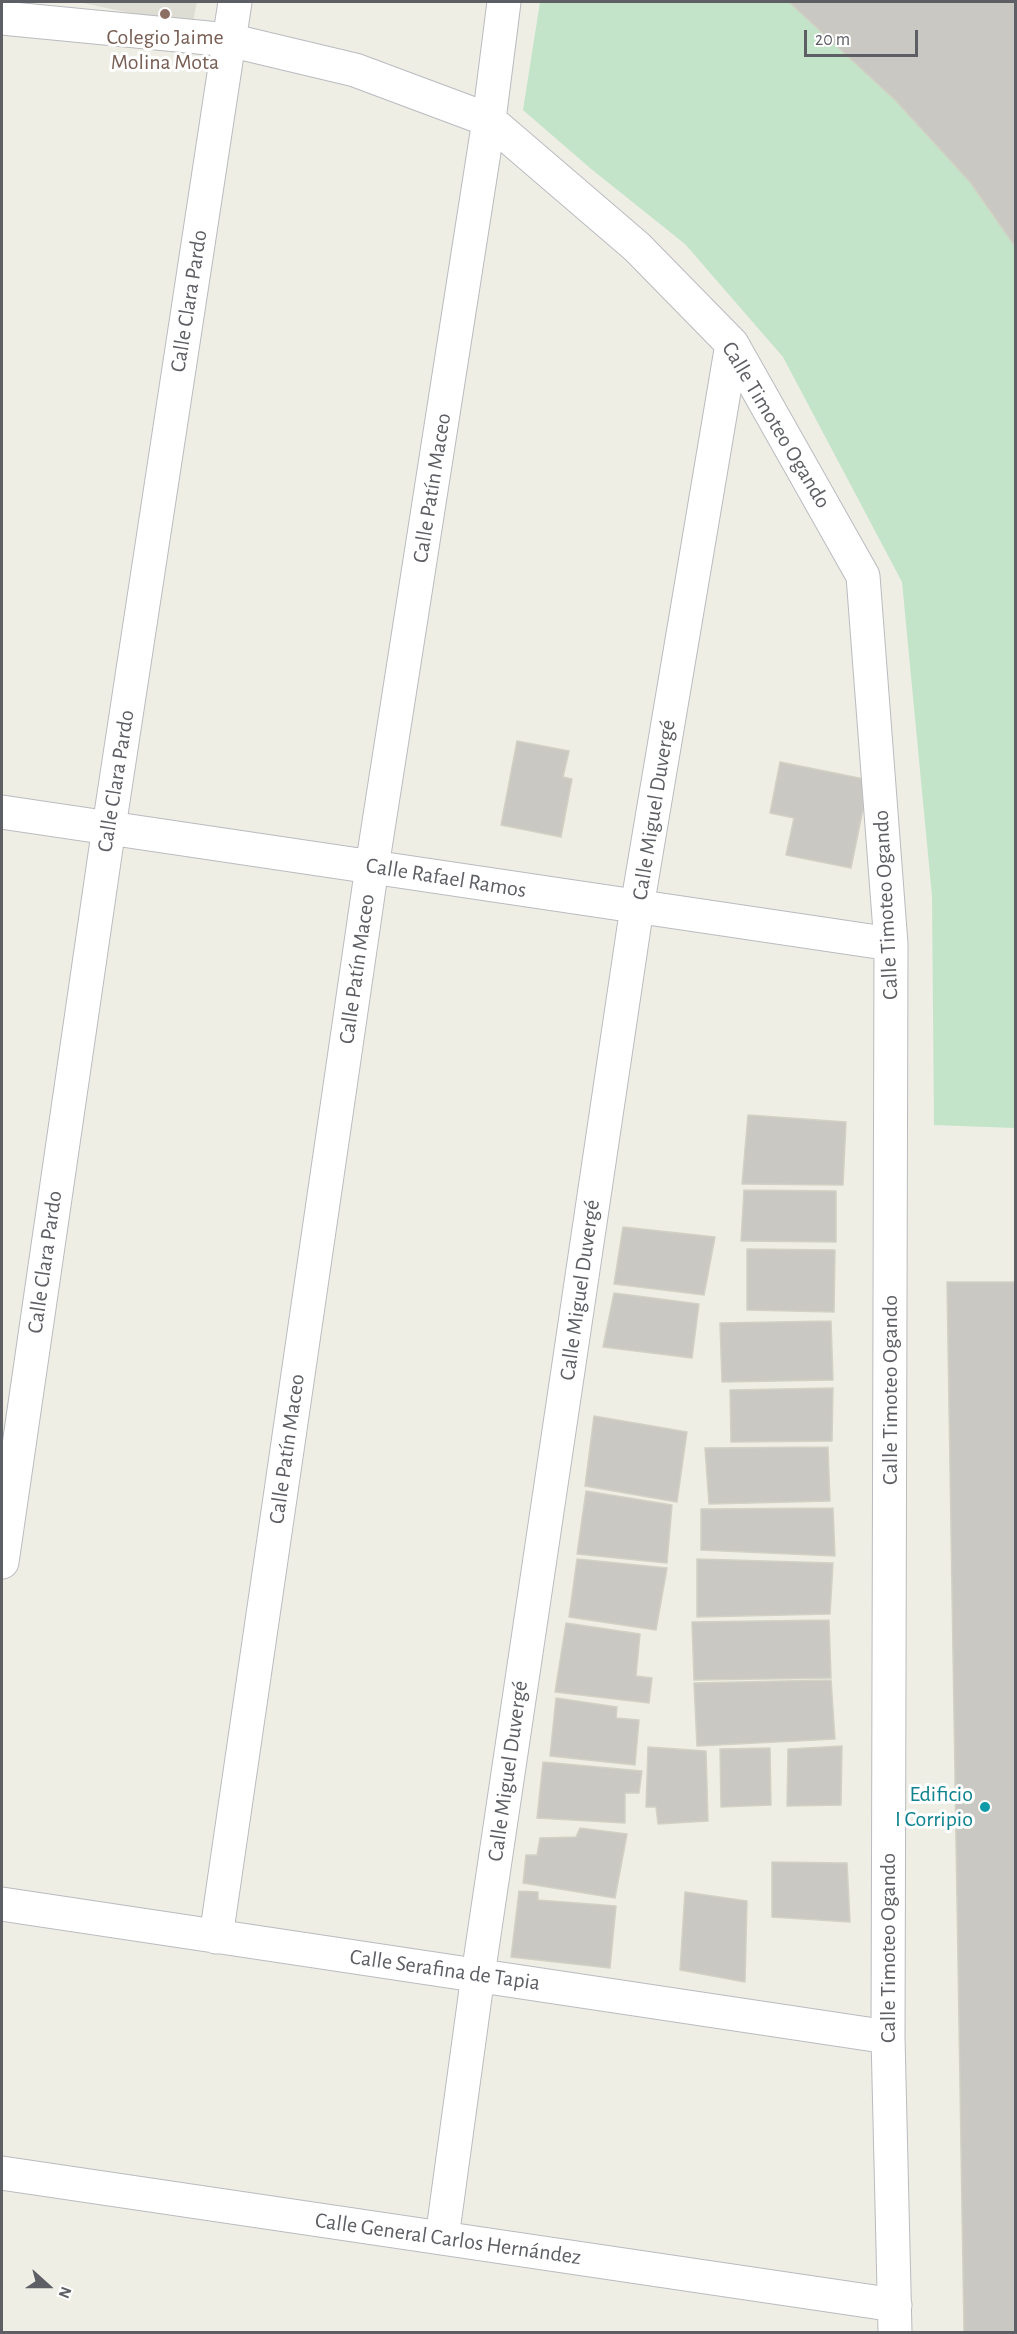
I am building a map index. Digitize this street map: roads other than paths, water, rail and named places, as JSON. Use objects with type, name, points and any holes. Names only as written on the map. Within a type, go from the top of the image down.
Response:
[{"type":"street","name":"Calle Clara Pardo","points":[[2,1562],[109,827],[235,2]]},
{"type":"street","name":"Calle Patín Maceo","points":[[216,1936],[372,867],[489,120],[504,2]]},
{"type":"street","name":"Calle Timoteo Ogando","points":[[2,18],[229,40],[355,70],[489,120],[637,248],[732,344],[863,576],[891,944],[888,2037],[895,2319]]},
{"type":"street","name":"Calle Miguel Duvergé","points":[[442,2238],[478,1975],[637,907],[732,344]]},
{"type":"street","name":"Calle Rafael Ramos","points":[[2,812],[891,944]]},
{"type":"street","name":"Calle Serafina de Tapia","points":[[2,1904],[888,2037]]},
{"type":"street","name":"Calle General Carlos Hernández","points":[[2,2173],[442,2238],[895,2319]]},
{"type":"place","name":"Colegio Jaime Molina Mota","points":[[165,14]]},
{"type":"place","name":"Edificio I Corripio","points":[[985,1807]]}]
